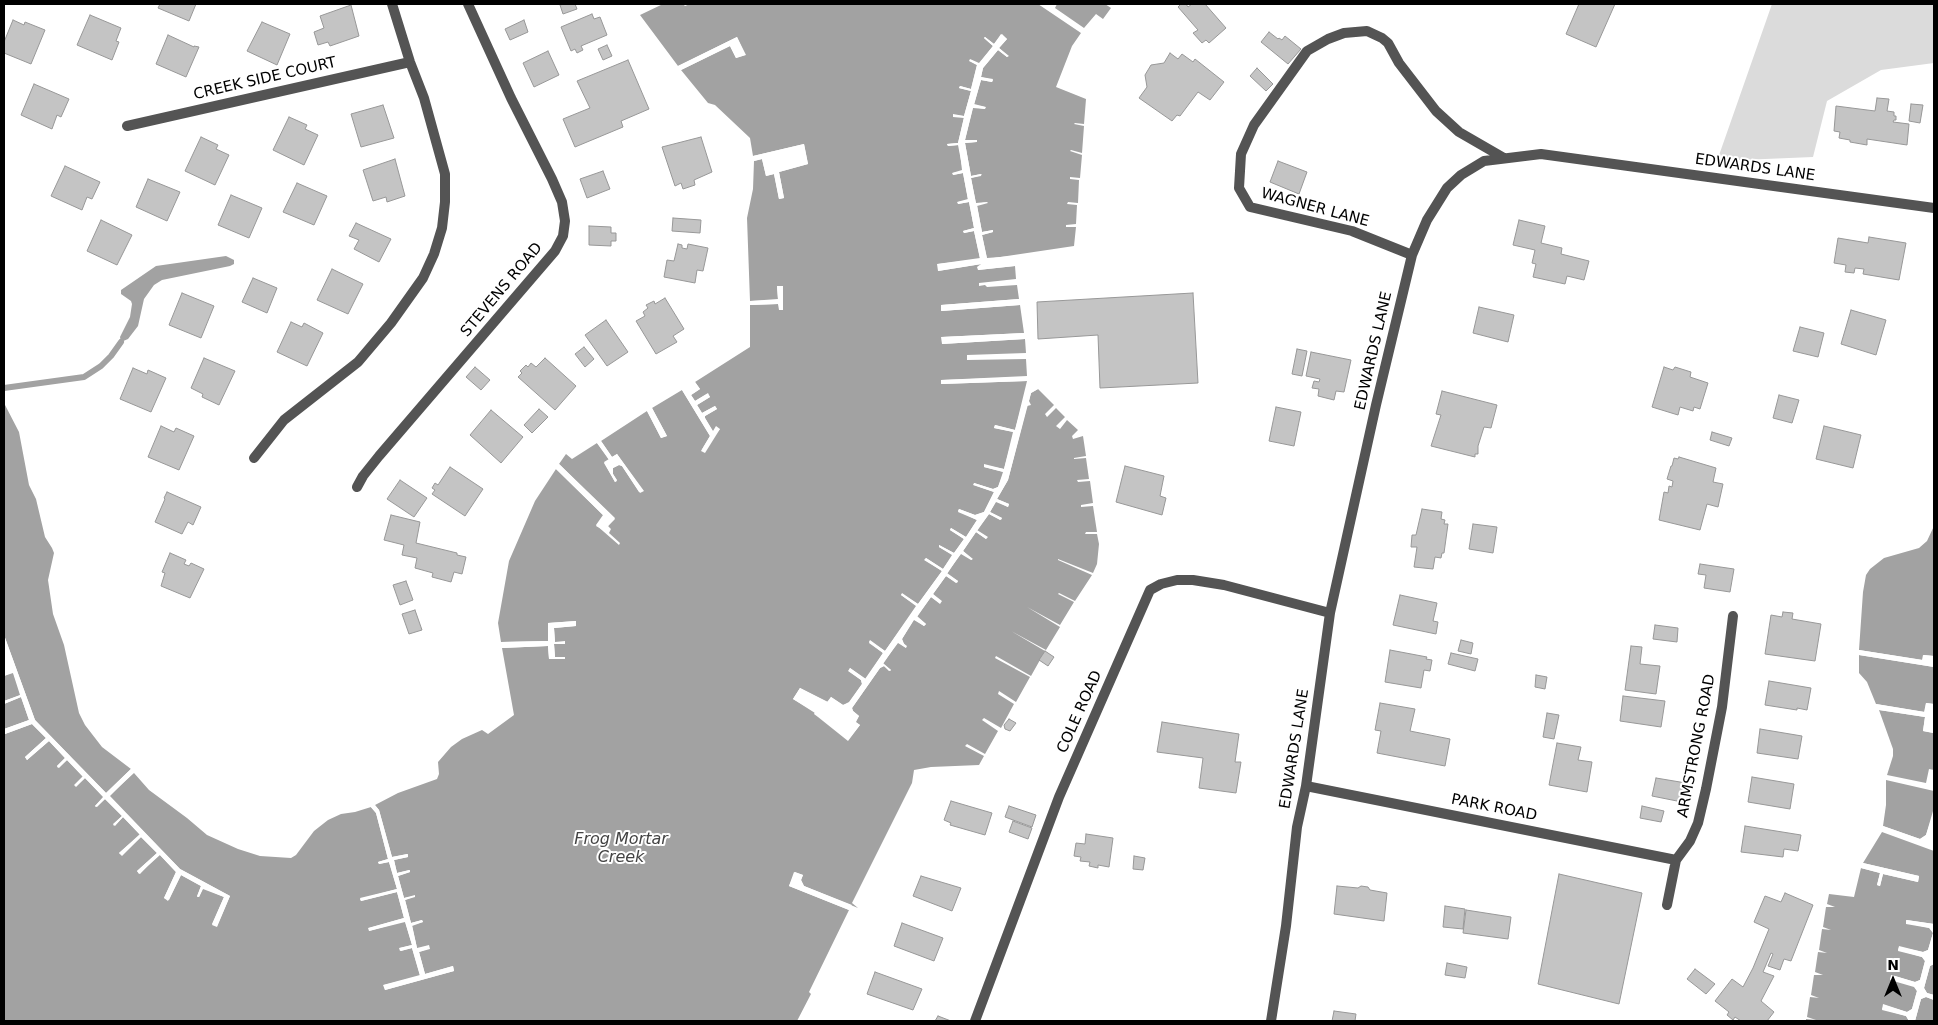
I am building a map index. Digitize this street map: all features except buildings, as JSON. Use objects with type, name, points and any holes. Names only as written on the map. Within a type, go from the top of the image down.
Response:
[{"type":"street","points":[[254,458],[284,420],[358,362],[391,323],[423,278],[434,254],[442,228],[445,202],[445,174],[424,98],[410,62],[392,4]]},
{"type":"street","name":"STEVENS ROAD","points":[[357,487],[379,456],[555,251],[563,236],[562,202],[468,4]]},
{"type":"street","name":"WAGNER LANE","points":[[1412,255],[1352,231],[1250,207],[1239,188],[1241,154],[1254,125],[1306,52],[1328,39],[1344,33],[1367,31],[1382,38],[1388,43],[1399,63],[1436,111],[1459,132],[1504,158]]},
{"type":"street","name":"CREEK SIDE COURT","points":[[127,126],[410,62]]},
{"type":"street","name":"EDWARDS LANE","points":[[1271,1021],[1286,926],[1297,827],[1306,786],[1330,613],[1376,405],[1412,255],[1427,220],[1447,188],[1484,161],[1541,154],[1934,208]]},
{"type":"street","name":"COLE ROAD","points":[[975,1021],[1059,797],[1150,590],[1161,584],[1177,580],[1193,580],[1224,585],[1330,613]]},
{"type":"street","name":"ARMSTRONG ROAD","points":[[1667,905],[1676,860],[1690,841],[1698,823],[1706,789],[1722,707],[1733,616]]},
{"type":"street","name":"PARK ROAD","points":[[1306,786],[1676,860]]},
{"type":"shaded area","points":[[1772,4],[1934,4],[1934,63],[1881,70],[1827,101],[1813,157],[1717,161]]},
{"type":"water","name":"Frog Mortar Creek","points":[[663,4],[683,4],[685,6],[690,4],[1038,4],[1081,33],[1072,46],[1056,87],[1086,99],[1084,124],[1074,124],[1084,126],[1082,153],[1070,151],[1082,155],[1080,178],[1070,177],[1070,179],[1079,180],[1078,203],[1068,202],[1067,204],[1077,205],[1076,224],[1066,225],[1066,227],[1076,227],[1074,246],[987,259],[982,235],[993,232],[993,230],[982,232],[977,205],[987,202],[976,204],[971,178],[981,176],[981,174],[971,176],[965,143],[976,142],[976,140],[965,140],[973,107],[985,109],[985,107],[974,105],[981,80],[992,82],[993,79],[981,77],[983,68],[998,50],[1008,56],[999,48],[1007,39],[1001,34],[994,44],[985,37],[993,46],[979,64],[970,61],[977,65],[971,89],[960,86],[959,88],[971,91],[964,116],[953,115],[953,117],[964,117],[958,143],[947,144],[948,146],[958,145],[963,171],[953,173],[953,175],[963,173],[968,200],[958,202],[958,204],[969,202],[974,228],[963,231],[964,233],[974,231],[980,259],[938,264],[938,271],[982,264],[978,270],[1015,266],[1016,279],[979,283],[979,286],[1017,285],[1019,299],[941,305],[942,311],[1020,305],[1024,333],[942,337],[942,344],[1025,339],[1026,353],[967,355],[967,360],[1026,359],[1027,376],[941,380],[942,384],[1027,381],[1015,430],[995,425],[994,428],[1014,432],[1004,469],[984,465],[984,467],[1004,472],[998,487],[993,489],[974,483],[974,485],[994,492],[984,512],[975,515],[959,509],[958,512],[977,520],[966,537],[951,528],[950,530],[964,539],[954,553],[939,545],[939,547],[953,555],[943,569],[926,558],[925,560],[942,571],[918,604],[901,595],[917,606],[885,651],[870,641],[869,643],[883,653],[865,679],[850,668],[849,671],[861,680],[862,684],[849,703],[843,705],[831,697],[828,702],[800,688],[793,699],[815,713],[848,740],[860,725],[855,722],[859,716],[852,708],[880,668],[884,666],[889,671],[891,670],[883,664],[898,642],[906,648],[902,639],[914,619],[924,626],[926,624],[917,617],[931,597],[940,603],[933,594],[946,576],[957,583],[958,581],[947,574],[961,553],[972,560],[963,551],[976,532],[986,539],[987,537],[977,531],[989,514],[1000,520],[1002,518],[990,512],[996,501],[1008,507],[1009,504],[997,499],[1008,480],[1031,393],[1038,389],[1054,405],[1045,414],[1047,417],[1056,408],[1065,417],[1056,426],[1060,429],[1067,420],[1078,430],[1072,436],[1073,439],[1083,436],[1086,456],[1074,459],[1086,458],[1089,479],[1077,480],[1078,482],[1090,481],[1093,503],[1081,505],[1081,507],[1093,506],[1097,532],[1086,532],[1085,534],[1097,534],[1099,544],[1097,564],[1093,573],[1058,559],[1092,575],[1075,601],[1058,594],[1074,602],[1060,625],[1027,607],[1060,627],[1046,650],[1011,631],[1045,651],[1031,676],[996,656],[995,658],[1030,677],[1016,702],[999,691],[998,694],[1014,704],[1001,728],[984,718],[982,720],[998,731],[985,754],[967,744],[965,746],[984,756],[979,765],[931,767],[914,770],[912,783],[852,903],[858,908],[804,886],[801,880],[803,875],[795,872],[789,886],[849,910],[797,1021],[4,1021],[4,730],[5,734],[32,724],[46,738],[25,757],[27,760],[49,741],[65,758],[57,766],[58,768],[67,760],[83,777],[76,786],[85,778],[104,797],[95,806],[97,807],[105,799],[122,816],[114,824],[115,826],[123,817],[140,835],[119,853],[122,855],[141,837],[157,853],[137,871],[140,874],[159,854],[176,872],[164,898],[169,900],[181,875],[201,886],[197,897],[199,897],[203,888],[224,897],[212,924],[217,926],[230,896],[180,869],[109,796],[134,773],[149,790],[207,835],[238,849],[260,856],[291,858],[296,855],[314,831],[328,820],[341,814],[371,807],[376,813],[388,859],[378,862],[379,864],[389,862],[397,889],[360,899],[361,901],[397,892],[404,918],[369,928],[369,931],[405,921],[412,945],[400,948],[401,951],[412,948],[420,976],[384,985],[385,990],[454,971],[453,966],[425,974],[419,952],[430,948],[417,948],[412,925],[423,922],[422,920],[411,923],[405,900],[415,896],[404,898],[398,876],[410,872],[409,870],[397,873],[394,860],[408,857],[407,854],[392,857],[379,810],[375,805],[398,793],[437,779],[439,774],[438,762],[451,747],[462,739],[482,730],[488,734],[514,715],[502,648],[548,646],[549,659],[565,657],[555,657],[554,644],[564,644],[555,642],[554,628],[576,626],[576,621],[548,623],[548,641],[501,642],[498,623],[509,561],[535,501],[556,469],[604,516],[596,526],[609,533],[608,526],[615,519],[559,464],[566,454],[572,459],[597,443],[609,460],[604,463],[615,482],[617,480],[613,474],[613,468],[619,465],[622,466],[639,492],[643,491],[617,454],[612,457],[601,441],[647,411],[661,438],[667,436],[652,408],[682,390],[710,436],[701,451],[720,429],[713,432],[705,418],[705,416],[717,409],[715,406],[702,413],[697,405],[710,397],[707,394],[695,401],[691,395],[700,389],[695,382],[750,347],[750,305],[778,304],[782,310],[783,286],[777,286],[778,300],[750,301],[747,218],[753,189],[754,161],[762,159],[766,176],[774,174],[779,199],[784,198],[779,172],[808,164],[804,144],[753,156],[750,138],[715,105],[708,103],[681,70],[730,46],[736,58],[745,55],[737,37],[678,66],[640,15]]},
{"type":"water","points":[[1057,4],[1105,4],[1111,8],[1103,19],[1096,14],[1084,28],[1055,8]]},
{"type":"water","points":[[226,256],[234,260],[234,264],[162,280],[154,285],[144,299],[138,326],[128,339],[121,342],[120,337],[130,317],[132,304],[131,301],[121,294],[121,290],[156,266]]},
{"type":"water","points":[[4,403],[19,432],[29,485],[36,499],[45,537],[54,553],[48,580],[53,614],[64,645],[79,713],[85,725],[102,747],[131,769],[106,793],[35,720],[4,635]]},
{"type":"water","points":[[1934,526],[1934,656],[1924,655],[1923,660],[1859,650],[1866,575],[1870,569],[1884,558],[1919,548],[1927,541]]},
{"type":"water","points":[[1859,655],[1934,667],[1934,704],[1926,703],[1925,712],[1876,704],[1867,682],[1859,673]]},
{"type":"water","points":[[13,672],[21,695],[4,701],[4,676]]},
{"type":"water","points":[[21,697],[29,720],[4,729],[4,704]]},
{"type":"water","points":[[1879,710],[1925,717],[1923,731],[1933,733],[1934,729],[1934,770],[1929,769],[1926,783],[1887,775],[1893,756],[1893,749]]},
{"type":"water","points":[[1886,780],[1934,791],[1934,811],[1926,835],[1920,839],[1883,826],[1886,805]]},
{"type":"water","points":[[1882,832],[1934,851],[1934,924],[1907,920],[1906,923],[1930,928],[1933,933],[1928,950],[1923,952],[1899,947],[1898,950],[1922,957],[1925,961],[1920,980],[1915,982],[1892,975],[1890,979],[1914,986],[1917,991],[1912,1009],[1907,1012],[1884,1005],[1882,1009],[1906,1016],[1909,1021],[1806,1021],[1806,1019],[1816,1020],[1807,1017],[1810,997],[1819,998],[1811,995],[1814,975],[1823,975],[1815,972],[1818,952],[1827,953],[1819,950],[1822,929],[1831,930],[1823,927],[1826,907],[1835,907],[1827,904],[1829,894],[1854,897],[1861,868],[1880,873],[1877,885],[1880,886],[1883,874],[1918,882],[1919,876],[1863,863]]},
{"type":"water","points":[[1934,964],[1934,995],[1927,993],[1924,988],[1930,966]]},
{"type":"water","points":[[1926,997],[1934,1000],[1934,1021],[1915,1021],[1921,999]]},
{"type":"pier","points":[[1002,34],[1007,39],[999,48],[1009,56],[1007,57],[998,50],[983,68],[981,77],[993,80],[992,82],[981,80],[974,104],[986,107],[985,109],[973,108],[965,140],[977,140],[977,142],[965,143],[971,176],[982,175],[971,178],[976,203],[988,203],[977,206],[982,232],[993,230],[993,232],[982,235],[987,258],[1013,256],[1014,258],[987,261],[984,259],[962,143],[981,67],[1004,39],[1002,37],[979,66],[960,143],[983,259],[981,261],[940,266],[940,268],[982,262],[984,266],[1014,263],[1015,266],[978,270],[977,267],[981,264],[938,271],[937,264],[980,258],[974,231],[964,233],[963,231],[974,228],[969,202],[958,204],[957,202],[968,199],[963,173],[953,175],[952,173],[962,170],[959,145],[948,146],[947,144],[958,143],[964,118],[953,117],[953,114],[964,116],[971,91],[959,88],[960,86],[971,89],[977,65],[969,61],[970,59],[979,63],[993,46],[984,38],[994,44]]},
{"type":"pier","points":[[737,37],[746,55],[736,58],[730,46],[681,70],[678,66]]},
{"type":"pier","points":[[804,144],[808,164],[779,172],[784,198],[779,199],[774,174],[766,176],[762,159],[754,161],[753,156]],"holes":[[[802,147],[805,163],[778,170],[776,173],[768,173],[764,158],[762,157]]]},
{"type":"pier","points":[[777,286],[783,286],[783,310],[779,310],[778,304],[750,305],[750,301],[778,299]]},
{"type":"pier","points":[[1019,299],[1019,301],[943,308],[1020,303],[1020,305],[941,311],[941,305]]},
{"type":"pier","points":[[1024,333],[1024,335],[944,340],[944,342],[1025,337],[1025,339],[942,344],[941,337]]},
{"type":"pier","points":[[1027,377],[1030,384],[1006,473],[1000,488],[996,490],[986,514],[977,517],[980,519],[979,522],[867,680],[864,681],[864,686],[851,704],[842,707],[832,700],[827,705],[801,691],[796,699],[817,711],[819,715],[847,737],[856,725],[853,722],[856,717],[851,713],[850,706],[881,665],[881,662],[896,641],[900,641],[900,637],[912,618],[988,512],[1006,479],[1029,392],[1037,388],[1031,393],[1029,401],[1031,405],[1027,406],[1008,480],[997,499],[1009,504],[1008,507],[996,502],[990,512],[1002,518],[1001,520],[989,514],[977,530],[988,537],[986,539],[976,532],[963,551],[973,559],[971,560],[961,554],[947,573],[958,581],[956,583],[946,576],[933,594],[942,601],[940,604],[931,597],[917,616],[926,624],[924,626],[914,620],[902,639],[903,643],[907,646],[906,648],[898,643],[883,663],[891,670],[884,666],[880,668],[852,708],[859,716],[856,722],[860,725],[848,741],[814,714],[815,712],[793,699],[800,688],[827,702],[831,697],[843,705],[849,702],[862,684],[861,680],[848,671],[850,668],[866,679],[883,653],[869,642],[870,640],[885,651],[916,606],[901,595],[902,593],[918,604],[942,571],[924,560],[926,558],[943,569],[952,555],[939,547],[939,545],[954,553],[964,539],[950,530],[951,528],[966,537],[977,520],[958,511],[959,509],[975,515],[984,512],[994,492],[973,485],[974,483],[993,489],[998,487],[1003,472],[984,467],[984,464],[1004,469],[1013,432],[994,428],[995,425],[1015,430],[1028,383],[1027,381],[941,384],[941,380]]},
{"type":"pier","points":[[695,382],[700,389],[691,395],[695,401],[708,393],[710,397],[697,405],[702,413],[715,406],[717,409],[705,416],[705,418],[713,431],[716,426],[720,429],[705,453],[701,451],[710,436],[682,390],[684,389],[690,398],[689,394],[696,389],[693,383]]},
{"type":"pier","points":[[652,408],[667,436],[661,438],[647,411]]},
{"type":"pier","points":[[601,441],[612,457],[617,454],[644,491],[640,493],[622,466],[619,465],[613,468],[613,474],[617,481],[615,482],[604,462],[609,459],[597,443]]},
{"type":"pier","points":[[559,464],[615,518],[608,526],[611,529],[609,533],[620,543],[619,545],[596,525],[603,515],[556,469],[557,467],[606,514],[606,517],[599,525],[606,531],[608,529],[606,525],[612,518],[558,466]]},
{"type":"pier","points":[[576,621],[576,626],[554,628],[555,642],[565,641],[565,644],[554,644],[555,657],[565,657],[565,659],[549,659],[548,646],[502,648],[501,642],[548,641],[548,623]],"holes":[[[574,624],[552,627],[552,657],[551,645],[549,643],[551,641],[550,626]]]},
{"type":"pier","points":[[4,635],[35,720],[106,793],[133,767],[135,771],[110,796],[180,869],[230,896],[217,927],[212,925],[224,897],[203,889],[199,897],[197,896],[201,886],[181,875],[168,901],[164,898],[176,872],[160,855],[139,874],[137,871],[157,853],[141,837],[122,856],[119,853],[140,834],[123,817],[114,826],[113,824],[122,816],[105,799],[95,806],[103,797],[85,778],[76,787],[74,785],[83,776],[67,760],[59,768],[57,766],[65,758],[49,741],[27,760],[25,757],[46,738],[32,724],[5,734],[4,729],[29,720],[21,697],[4,704],[4,701],[20,695],[13,673],[4,676],[4,671],[10,668],[11,665],[4,644]]},
{"type":"pier","points":[[1859,650],[1922,660],[1923,655],[1934,656],[1934,659],[1925,657],[1923,662],[1934,664],[1934,667],[1859,655]]},
{"type":"pier","points":[[1926,703],[1934,704],[1934,707],[1928,706],[1925,715],[1877,707],[1876,704],[1924,712]]},
{"type":"pier","points":[[1879,707],[1926,715],[1926,729],[1932,730],[1934,726],[1934,733],[1923,731],[1925,717],[1879,710]]},
{"type":"pier","points":[[373,803],[379,810],[392,857],[408,854],[408,857],[394,860],[397,873],[410,870],[410,872],[398,876],[404,898],[415,895],[415,897],[405,900],[411,923],[422,920],[423,922],[412,926],[417,948],[429,945],[430,949],[419,952],[425,974],[453,966],[454,971],[385,990],[383,985],[420,975],[412,948],[400,951],[399,948],[412,945],[405,922],[369,931],[368,928],[404,918],[397,892],[361,901],[360,898],[397,889],[389,862],[379,864],[378,862],[388,859],[376,813],[369,805],[373,805]]},
{"type":"pier","points":[[1933,811],[1934,816],[1928,836],[1921,841],[1883,828],[1883,826],[1920,839],[1926,835]]},
{"type":"pier","points":[[1863,863],[1919,876],[1918,882],[1883,874],[1880,886],[1877,885],[1880,873],[1861,868],[1862,866],[1916,878],[1863,866]]},
{"type":"pier","points":[[794,872],[803,875],[801,880],[804,886],[852,905],[849,910],[789,886]]},
{"type":"pier","points":[[1906,920],[1934,924],[1934,927],[1932,927],[1934,937],[1930,951],[1923,955],[1927,962],[1922,980],[1916,985],[1919,991],[1914,1009],[1907,1014],[1912,1021],[1909,1021],[1906,1016],[1882,1010],[1883,1004],[1907,1012],[1912,1009],[1917,991],[1914,987],[1890,980],[1891,975],[1915,982],[1920,980],[1925,961],[1922,957],[1898,951],[1899,946],[1923,952],[1928,950],[1933,933],[1929,928],[1906,924]]},
{"type":"pier","points":[[1934,962],[1930,966],[1924,988],[1927,993],[1934,995],[1934,1000],[1926,997],[1921,999],[1915,1021],[1913,1021],[1919,998],[1925,995],[1921,988],[1928,965]]},
{"type":"waterway","points":[[4,388],[84,377],[101,366],[121,342]]}]
